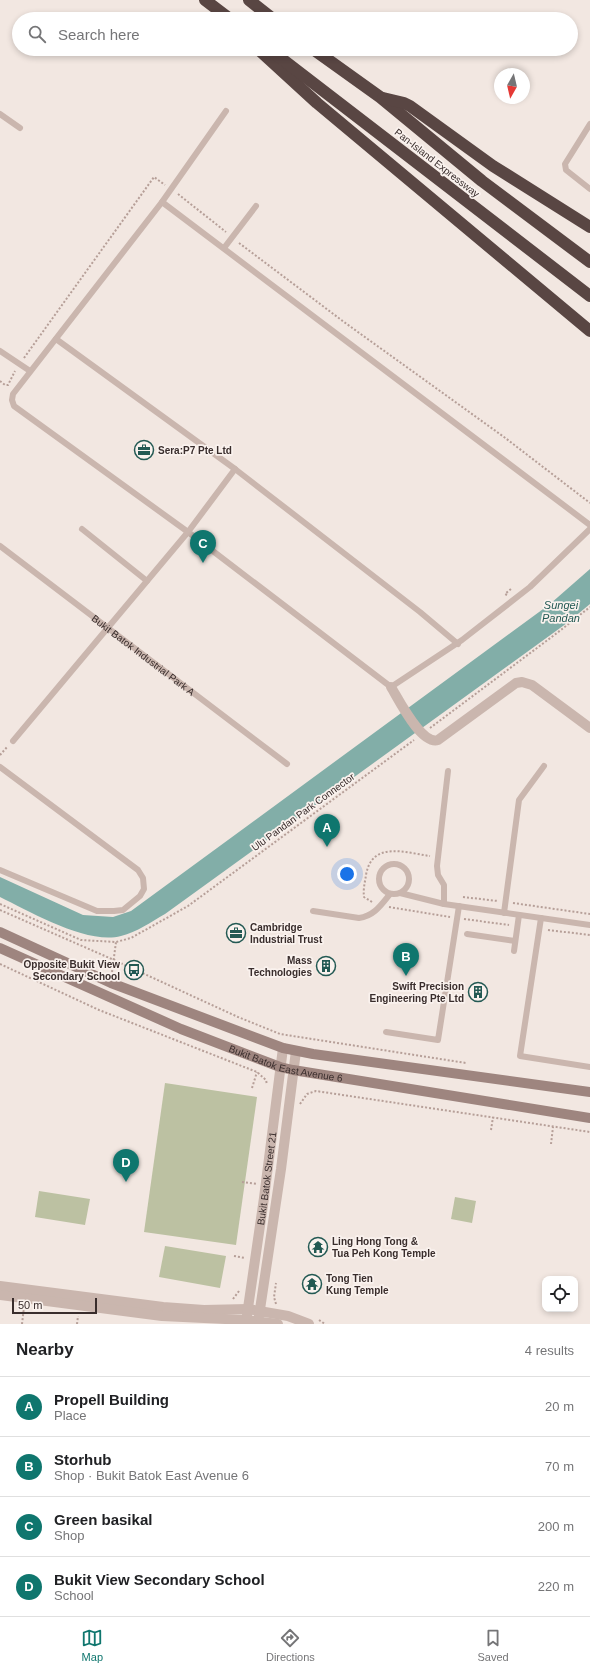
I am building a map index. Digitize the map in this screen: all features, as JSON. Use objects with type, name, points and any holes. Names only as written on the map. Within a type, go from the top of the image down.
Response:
[{"type":"highway","points":[[205,0],[218,12]]},
{"type":"highway","points":[[205,0],[221,12]]},
{"type":"highway","points":[[249,0],[264,12]]},
{"type":"highway","points":[[266,56],[317,103],[539,290],[590,331]]},
{"type":"highway","name":"Pan-Island Expressway","points":[[278,56],[590,296]]},
{"type":"highway","name":"Pan-Island Expressway","points":[[323,56],[380,97],[482,181],[590,262]]},
{"type":"highway","points":[[380,97],[410,106],[493,166],[590,227]]},
{"type":"main road","name":"Bukit Batok East Avenue 6","points":[[0,932],[111,983],[283,1048],[590,1092]]},
{"type":"main road","name":"Bukit Batok East Avenue 6","points":[[0,948],[181,1028],[280,1067],[590,1118]]},
{"type":"street","points":[[391,687],[404,710],[420,733],[430,740],[438,740],[516,683],[522,682],[532,685],[590,728]]},
{"type":"street","name":"Bukit Batok Street 21","points":[[247,1314],[283,1048]]},
{"type":"street","name":"Bukit Batok Street 21","points":[[259,1316],[281,1169],[296,1051]]},
{"type":"street","points":[[0,1286],[163,1307],[259,1316],[288,1316],[314,1322]]},
{"type":"street","points":[[0,1294],[162,1316],[247,1314]]},
{"type":"street","points":[[259,1316],[278,1324]]},
{"type":"lane","points":[[226,111],[162,202],[13,394],[12,400],[14,406],[188,532],[391,687],[458,644],[530,587],[590,528]]},
{"type":"lane","points":[[0,114],[20,128]]},
{"type":"lane","points":[[590,124],[565,164],[566,170],[590,189]]},
{"type":"lane","points":[[162,202],[590,525]]},
{"type":"lane","points":[[224,248],[231,236],[256,206]]},
{"type":"lane","points":[[56,339],[235,469],[420,612],[458,644]]},
{"type":"lane","points":[[0,351],[30,371]]},
{"type":"lane","points":[[13,741],[188,532],[235,469]]},
{"type":"lane","points":[[82,529],[147,581]]},
{"type":"lane","name":"Bukit Batok Industrial Park A","points":[[0,546],[287,764]]},
{"type":"lane","points":[[504,913],[519,800],[544,766]]},
{"type":"lane","points":[[0,767],[138,870],[143,878],[144,889],[140,896],[123,910],[97,911],[0,870]]},
{"type":"lane","points":[[444,904],[444,885],[438,875],[438,866],[448,771]]},
{"type":"lane","points":[[400,893],[408,886],[409,876],[403,868],[395,865],[387,867],[381,874],[381,885],[384,890],[390,894],[400,893],[444,904],[590,925]]},
{"type":"lane","points":[[313,911],[359,918],[371,915],[390,894]]},
{"type":"lane","points":[[386,1032],[438,1040],[459,906]]},
{"type":"lane","points":[[514,951],[520,915]]},
{"type":"lane","points":[[540,918],[520,1056],[590,1067]]},
{"type":"lane","points":[[467,934],[516,940]]},
{"type":"path","points":[[0,380],[5,385],[8,385],[20,364],[154,177],[344,322],[504,437],[590,503]]},
{"type":"path","points":[[511,602],[505,594],[512,589]]},
{"type":"path","name":"Ulu Pandan Park Connector","points":[[0,904],[81,940],[116,942],[131,938],[188,906],[557,633],[590,606]]},
{"type":"path","points":[[380,906],[364,897],[367,870],[372,859],[379,853],[388,851],[435,858]]},
{"type":"path","points":[[444,895],[590,914]]},
{"type":"path","points":[[0,910],[238,1017],[280,1034],[472,1064]]},
{"type":"path","points":[[539,929],[590,935]]},
{"type":"path","points":[[111,983],[116,942]]},
{"type":"path","points":[[0,964],[99,1010],[257,1072],[266,1080],[268,1090]]},
{"type":"path","points":[[252,1088],[257,1072]]},
{"type":"path","points":[[300,1104],[307,1094],[316,1091],[590,1132]]},
{"type":"path","points":[[491,1130],[493,1117]]},
{"type":"path","points":[[551,1144],[553,1127]]},
{"type":"path","points":[[242,1182],[256,1183],[256,1190]]},
{"type":"path","points":[[234,1256],[246,1258],[246,1262]]},
{"type":"path","points":[[276,1282],[274,1301],[277,1306]]},
{"type":"path","points":[[229,1300],[234,1298],[240,1290]]},
{"type":"path","points":[[22,1324],[23,1312]]},
{"type":"path","points":[[77,1324],[78,1316]]},
{"type":"path","points":[[314,1322],[325,1324]]},
{"type":"green space","points":[[165,1083],[257,1097],[236,1245],[144,1232]]},
{"type":"green space","points":[[39,1191],[90,1199],[85,1225],[35,1217]]},
{"type":"green space","points":[[455,1197],[476,1201],[472,1223],[451,1219]]},
{"type":"green space","points":[[165,1246],[226,1256],[220,1288],[159,1277]]},
{"type":"water","name":"Sungei Pandan","points":[[590,569],[590,604],[567,623],[165,914],[144,926],[121,936],[107,938],[92,936],[59,926],[0,897],[0,877],[83,915],[113,917],[131,911],[550,604]]},
{"type":"place","name":"Sera:P7 Pte Ltd","points":[[144,450]]},
{"type":"place","name":"Green basikal","points":[[203,563]]},
{"type":"place","name":"Propell Building","points":[[327,847]]},
{"type":"place","name":"Cambridge Industrial Trust","points":[[236,933]]},
{"type":"place","name":"Mass Technologies","points":[[326,966]]},
{"type":"place","name":"Opposite Bukit View Secondary School","points":[[134,970]]},
{"type":"place","name":"Storhub","points":[[406,976]]},
{"type":"place","name":"Swift Precision Engineering Pte Ltd","points":[[478,992]]},
{"type":"place","name":"Bukit View Secondary School","points":[[126,1182]]},
{"type":"place","name":"Ling Hong Tong & Tua Peh Kong Temple","points":[[318,1247]]},
{"type":"place","name":"Tong Tien Kung Temple","points":[[312,1284]]}]
